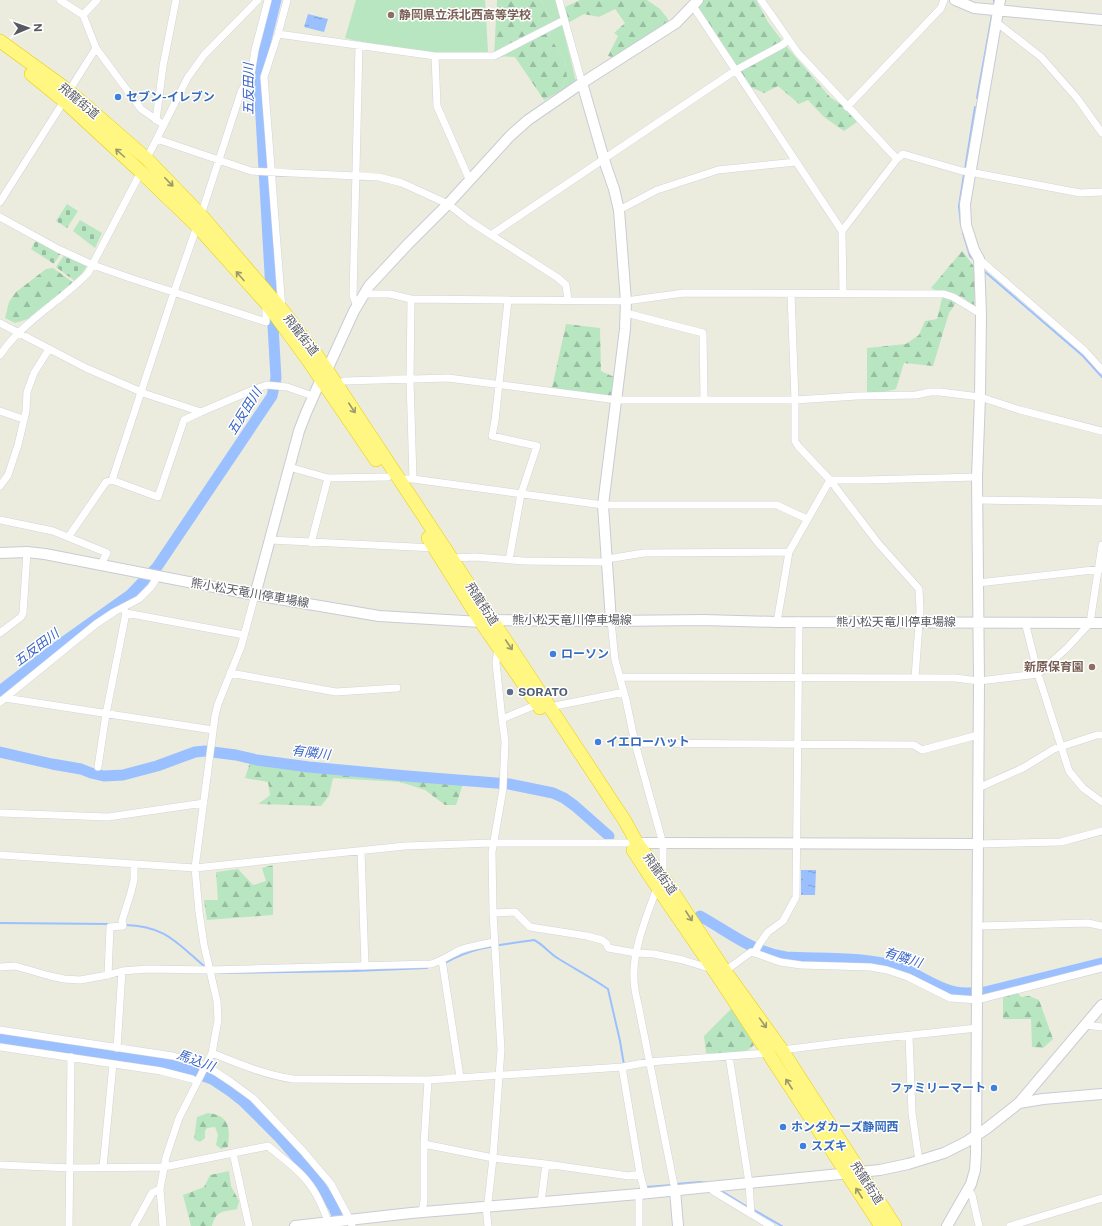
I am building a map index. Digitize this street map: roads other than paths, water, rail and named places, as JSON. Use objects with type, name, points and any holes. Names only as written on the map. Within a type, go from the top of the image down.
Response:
[{"type":"highway","name":"飛龍街道","points":[[0,41],[66,96],[147,159],[324,374],[337,385],[435,548],[625,821],[633,843],[720,970],[782,1050],[853,1173],[881,1226]]},
{"type":"highway","name":"飛龍街道","points":[[0,51],[48,86],[66,96],[141,172],[199,221],[265,290],[281,310],[393,478],[452,558],[486,621],[498,647],[544,706]]},
{"type":"highway","name":"飛龍街道","points":[[720,970],[769,1053],[853,1173],[895,1226]]},
{"type":"street","points":[[60,0],[83,16],[96,48],[141,109],[164,125]]},
{"type":"street","points":[[83,16],[97,0]]},
{"type":"street","points":[[156,120],[163,66],[176,0]]},
{"type":"street","points":[[0,355],[18,332],[78,284],[88,273],[141,172],[188,77],[204,55],[258,0]]},
{"type":"street","points":[[112,480],[199,221],[218,159],[241,92],[251,74],[255,50],[268,0]]},
{"type":"street","points":[[281,310],[264,77],[287,0]]},
{"type":"street","points":[[559,0],[619,210],[626,313],[604,505],[607,560],[612,644],[635,743],[663,844],[660,883],[644,922],[636,954],[634,978],[649,1062],[676,1190],[678,1226]]},
{"type":"street","points":[[761,0],[798,53],[897,159]]},
{"type":"street","points":[[847,107],[942,8],[944,0]]},
{"type":"street","points":[[955,0],[974,8],[999,5],[1102,20]]},
{"type":"street","points":[[163,1226],[160,1189],[166,1157],[179,1118],[212,1052],[218,1020],[217,1000],[204,944],[199,912],[195,868],[213,730],[218,704],[241,647],[299,431],[313,396],[357,306],[369,286],[470,181],[510,136],[528,120],[582,83],[676,23],[695,3],[736,70],[842,231],[843,294]]},
{"type":"street","points":[[999,5],[966,172],[966,225],[974,250],[979,259],[1085,351],[1102,370]]},
{"type":"street","points":[[278,34],[435,56],[494,56],[564,20]]},
{"type":"street","points":[[996,22],[1040,57],[1077,98],[1102,133]]},
{"type":"street","points":[[491,235],[736,70],[782,45],[788,40]]},
{"type":"street","points":[[357,306],[353,296],[359,45]]},
{"type":"street","points":[[0,202],[96,48]]},
{"type":"street","points":[[435,56],[437,106],[470,181]]},
{"type":"street","points":[[157,139],[251,171],[379,177],[402,182],[448,204],[491,235],[558,278],[566,285],[568,300]]},
{"type":"street","points":[[842,231],[897,159],[904,154],[966,172],[1080,193],[1102,192]]},
{"type":"street","points":[[619,210],[658,190],[718,170],[796,162]]},
{"type":"street","points":[[0,216],[58,250],[93,265],[266,322],[266,304]]},
{"type":"street","points":[[947,1226],[968,1189],[975,1170],[978,926],[977,844],[979,622],[977,477],[980,397],[979,259]]},
{"type":"street","points":[[364,294],[390,294],[411,299],[626,301],[684,293],[944,294],[954,297],[980,314]]},
{"type":"street","points":[[791,294],[796,400],[795,441],[830,480],[878,543],[919,589],[919,622],[914,678]]},
{"type":"street","points":[[411,299],[410,380],[413,479]]},
{"type":"street","points":[[508,300],[495,421],[492,436],[537,446],[521,494],[509,560]]},
{"type":"street","points":[[626,313],[703,333],[704,400]]},
{"type":"street","points":[[0,322],[86,368],[141,391],[201,412]]},
{"type":"street","points":[[0,344],[8,343]]},
{"type":"street","points":[[0,486],[8,475],[18,445],[26,411],[27,392],[34,373],[49,349]]},
{"type":"street","points":[[337,385],[344,381],[448,378],[617,400],[796,400],[857,396],[916,395],[930,392],[940,392],[980,397],[1020,410],[1102,431]]},
{"type":"street","points":[[69,536],[106,482],[112,480],[158,497],[184,420],[255,389],[271,385],[282,386],[313,396]]},
{"type":"street","points":[[0,411],[23,419]]},
{"type":"street","points":[[289,467],[328,478],[413,479],[604,505],[777,505],[807,519]]},
{"type":"street","points":[[830,480],[977,477]]},
{"type":"street","points":[[311,543],[328,478]]},
{"type":"street","points":[[777,622],[789,552],[830,480]]},
{"type":"street","points":[[978,500],[1102,502]]},
{"type":"street","points":[[0,520],[37,526],[69,536],[107,553],[100,566]]},
{"type":"street","points":[[270,540],[435,548]]},
{"type":"street","points":[[620,677],[955,678],[979,681],[1038,674],[1068,648],[1090,623],[1100,569],[1102,545]]},
{"type":"street","name":"熊小松天竜川停車場線","points":[[0,552],[45,554],[100,566],[255,595],[379,616],[486,621],[703,620],[777,622],[1102,623]]},
{"type":"street","points":[[0,633],[21,617],[23,613],[27,552]]},
{"type":"street","points":[[452,558],[475,557],[524,562],[607,560],[644,553],[789,552]]},
{"type":"street","points":[[978,583],[1100,569]]},
{"type":"street","points":[[98,768],[124,610],[139,599],[151,587],[156,576]]},
{"type":"street","points":[[2,700],[96,624],[114,612],[124,610],[244,635]]},
{"type":"street","points":[[493,913],[515,912],[530,927],[587,936],[602,940],[607,944],[608,948],[636,954],[654,954],[720,970],[753,952],[768,932],[783,921],[796,897],[799,622]]},
{"type":"street","points":[[1025,622],[1038,674],[1069,771],[1083,788],[1102,802]]},
{"type":"street","points":[[488,1226],[486,1207],[488,1202],[493,1158],[501,1050],[494,942],[492,852],[504,778],[505,741],[496,663],[498,647]]},
{"type":"street","points":[[230,673],[336,692],[397,688]]},
{"type":"street","points":[[502,719],[544,706],[624,692]]},
{"type":"street","points":[[2,700],[213,730]]},
{"type":"street","points":[[635,743],[914,745],[922,750],[978,735]]},
{"type":"street","points":[[978,788],[1023,768],[1054,749],[1097,735],[1102,735]]},
{"type":"street","points":[[0,813],[108,817],[204,803]]},
{"type":"street","points":[[0,855],[195,868],[420,845],[493,843],[977,844],[1061,842],[1102,831]]},
{"type":"street","points":[[361,851],[365,966]]},
{"type":"street","points":[[108,975],[110,927],[122,924],[134,880],[134,864]]},
{"type":"street","points":[[978,926],[1088,923],[1102,926]]},
{"type":"street","points":[[0,967],[15,966],[64,979],[80,980],[122,971],[148,969],[210,970],[430,964],[443,963],[462,949],[494,942]]},
{"type":"street","points":[[753,952],[780,962],[801,965],[870,967],[887,970],[908,977],[950,998],[977,995],[1102,968]]},
{"type":"street","points":[[443,963],[460,1077]]},
{"type":"street","points":[[117,1048],[122,971]]},
{"type":"street","points":[[295,1226],[350,1222],[422,1212],[853,1173],[891,1168],[920,1161],[944,1153],[976,1135],[1019,1103],[1102,1005]]},
{"type":"street","points":[[1085,1025],[1102,1027]]},
{"type":"street","points":[[782,1050],[977,1028]]},
{"type":"street","points":[[0,1030],[173,1056],[204,1068],[231,1082],[253,1098],[303,1151],[331,1184],[350,1222]]},
{"type":"street","points":[[909,1036],[912,1113],[920,1161]]},
{"type":"street","points":[[0,1047],[160,1071],[192,1079],[197,1082]]},
{"type":"street","points":[[212,1052],[246,1066],[283,1078],[428,1080],[622,1067],[649,1062],[769,1053]]},
{"type":"street","points":[[729,1056],[749,1183],[751,1214]]},
{"type":"street","points":[[69,1226],[71,1057]]},
{"type":"street","points":[[103,1166],[113,1064]]},
{"type":"street","points":[[622,1067],[640,1174],[642,1193],[639,1226]]},
{"type":"street","points":[[422,1212],[424,1200],[424,1144],[428,1080]]},
{"type":"street","points":[[1019,1103],[1043,1099],[1102,1094]]},
{"type":"street","points":[[424,1144],[493,1158],[629,1176],[640,1174]]},
{"type":"street","points":[[0,1165],[70,1168],[103,1166],[164,1167],[268,1146],[308,1182],[330,1223]]},
{"type":"street","points":[[232,1153],[249,1226]]},
{"type":"street","points":[[541,1202],[546,1164]]},
{"type":"street","points":[[710,1187],[713,1191],[771,1226]]},
{"type":"street","points":[[134,1226],[152,1193],[160,1189]]},
{"type":"street","points":[[968,1189],[972,1195],[979,1226]]},
{"type":"street","points":[[1010,1226],[1102,1198]]},
{"type":"water","points":[[308,14],[328,19],[324,32],[304,27]]},
{"type":"water","points":[[801,870],[816,870],[815,895],[801,895]]},
{"type":"waterway","name":"五反田川","points":[[0,691],[61,644],[130,595],[157,567],[272,396],[276,378],[259,82],[261,60],[276,0]]},
{"type":"waterway","points":[[977,98],[992,15]]},
{"type":"waterway","points":[[965,169],[975,107]]},
{"type":"waterway","points":[[961,225],[959,206],[964,174]]},
{"type":"waterway","points":[[963,233],[970,256],[972,258]]},
{"type":"waterway","points":[[984,271],[1083,356],[1102,377]]},
{"type":"waterway","name":"有隣川","points":[[0,752],[81,769],[104,776],[123,775],[157,766],[195,752],[205,751],[309,767],[509,784],[553,793],[564,798],[609,836]]},
{"type":"waterway","name":"有隣川","points":[[700,916],[741,941],[762,951],[786,957],[859,960],[888,964],[909,971],[941,988],[959,993],[985,992],[1102,963]]},
{"type":"waterway","points":[[0,923],[110,924]]},
{"type":"waterway","points":[[125,925],[150,928],[160,932],[177,943],[204,966]]},
{"type":"waterway","points":[[445,963],[456,957],[478,950],[499,945],[534,940],[556,957],[608,989],[624,1065]]},
{"type":"waterway","points":[[216,973],[353,971],[427,968]]},
{"type":"waterway","name":"馬込川","points":[[0,1038],[148,1060],[175,1066],[212,1079],[244,1102],[278,1136],[318,1182],[334,1208],[341,1226]]},
{"type":"waterway","points":[[676,1184],[700,1182],[708,1183]]},
{"type":"waterway","points":[[646,1186],[672,1185]]},
{"type":"waterway","points":[[720,1190],[746,1206]]},
{"type":"waterway","points":[[754,1210],[782,1226]]},
{"type":"place","name":"静岡県立浜北西高等学校","points":[[391,15]]},
{"type":"place","name":"セブン-イレブン","points":[[118,97]]},
{"type":"place","name":"ローソン","points":[[553,654]]},
{"type":"place","name":"新原保育園","points":[[1092,667]]},
{"type":"place","name":"SORATO","points":[[510,692]]},
{"type":"place","name":"イエローハット","points":[[598,742]]},
{"type":"place","name":"ファミリーマート","points":[[994,1088]]},
{"type":"place","name":"ホンダカーズ静岡西","points":[[783,1127]]},
{"type":"place","name":"スズキ","points":[[803,1146]]}]
